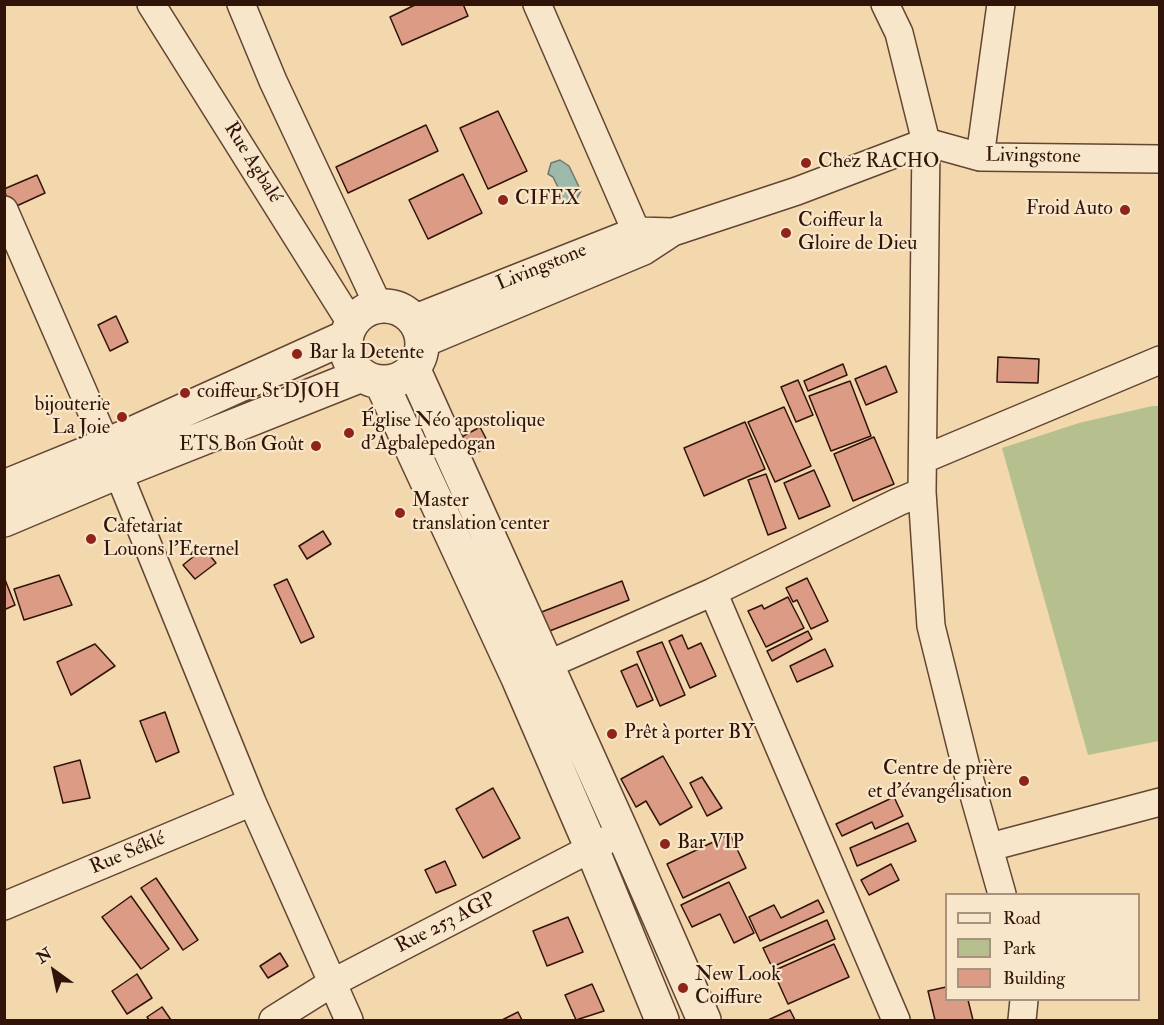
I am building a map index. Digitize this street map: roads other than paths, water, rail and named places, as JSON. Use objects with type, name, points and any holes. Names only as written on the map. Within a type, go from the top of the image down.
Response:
[{"type":"street","name":"Rue Agbalé","points":[[151,4],[349,330]]},
{"type":"street","points":[[241,4],[273,81],[378,305]]},
{"type":"street","points":[[537,4],[640,241]]},
{"type":"street","points":[[885,4],[899,33],[926,142],[922,492],[931,626],[966,768],[1002,893]]},
{"type":"street","points":[[980,157],[1001,4]]},
{"type":"street","name":"Livingstone","points":[[416,344],[640,241],[797,191],[926,142],[980,157],[1160,159]]},
{"type":"street","points":[[4,210],[112,458],[252,802],[349,1020]]},
{"type":"street","points":[[662,1020],[592,849],[518,678],[371,379],[351,365],[346,351],[349,330],[361,312],[378,305],[403,310],[547,665],[704,1020]]},
{"type":"street","points":[[4,520],[112,458],[349,330]]},
{"type":"street","points":[[4,487],[112,458],[371,379],[399,379],[416,344]]},
{"type":"street","points":[[924,459],[1160,360]]},
{"type":"street","points":[[547,665],[713,592],[922,492]]},
{"type":"street","points":[[713,592],[896,1020]]},
{"type":"street","name":"Rue Séklé","points":[[4,906],[252,802]]},
{"type":"street","points":[[990,847],[1160,802]]},
{"type":"street","name":"Rue 253 AGP","points":[[273,1020],[332,983],[622,832]]},
{"type":"street","points":[[1022,1020],[1024,1001]]},
{"type":"place","name":"Chez RACHO","points":[[806,163]]},
{"type":"place","name":"CIFEX","points":[[503,200]]},
{"type":"place","name":"Froid Auto","points":[[1125,210]]},
{"type":"place","name":"Coiffeur la Gloire de Dieu","points":[[786,233]]},
{"type":"place","name":"Bar la Detente","points":[[297,354]]},
{"type":"place","name":"coiffeur St DJOH","points":[[185,393]]},
{"type":"place","name":"bijouterie La Joie","points":[[122,417]]},
{"type":"place","name":"Église Néo apostolique d'Agbalepedogan","points":[[349,433]]},
{"type":"place","name":"ETS Bon Goût","points":[[316,446]]},
{"type":"place","name":"Master translation center","points":[[400,513]]},
{"type":"place","name":"Cafetariat Louons l'Eternel","points":[[91,539]]},
{"type":"place","name":"Prêt à porter BY","points":[[612,734]]},
{"type":"place","name":"Centre de prière et d'évangélisation","points":[[1024,781]]},
{"type":"place","name":"Bar VIP","points":[[665,844]]},
{"type":"place","name":"New Look Coiffure","points":[[683,988]]}]
